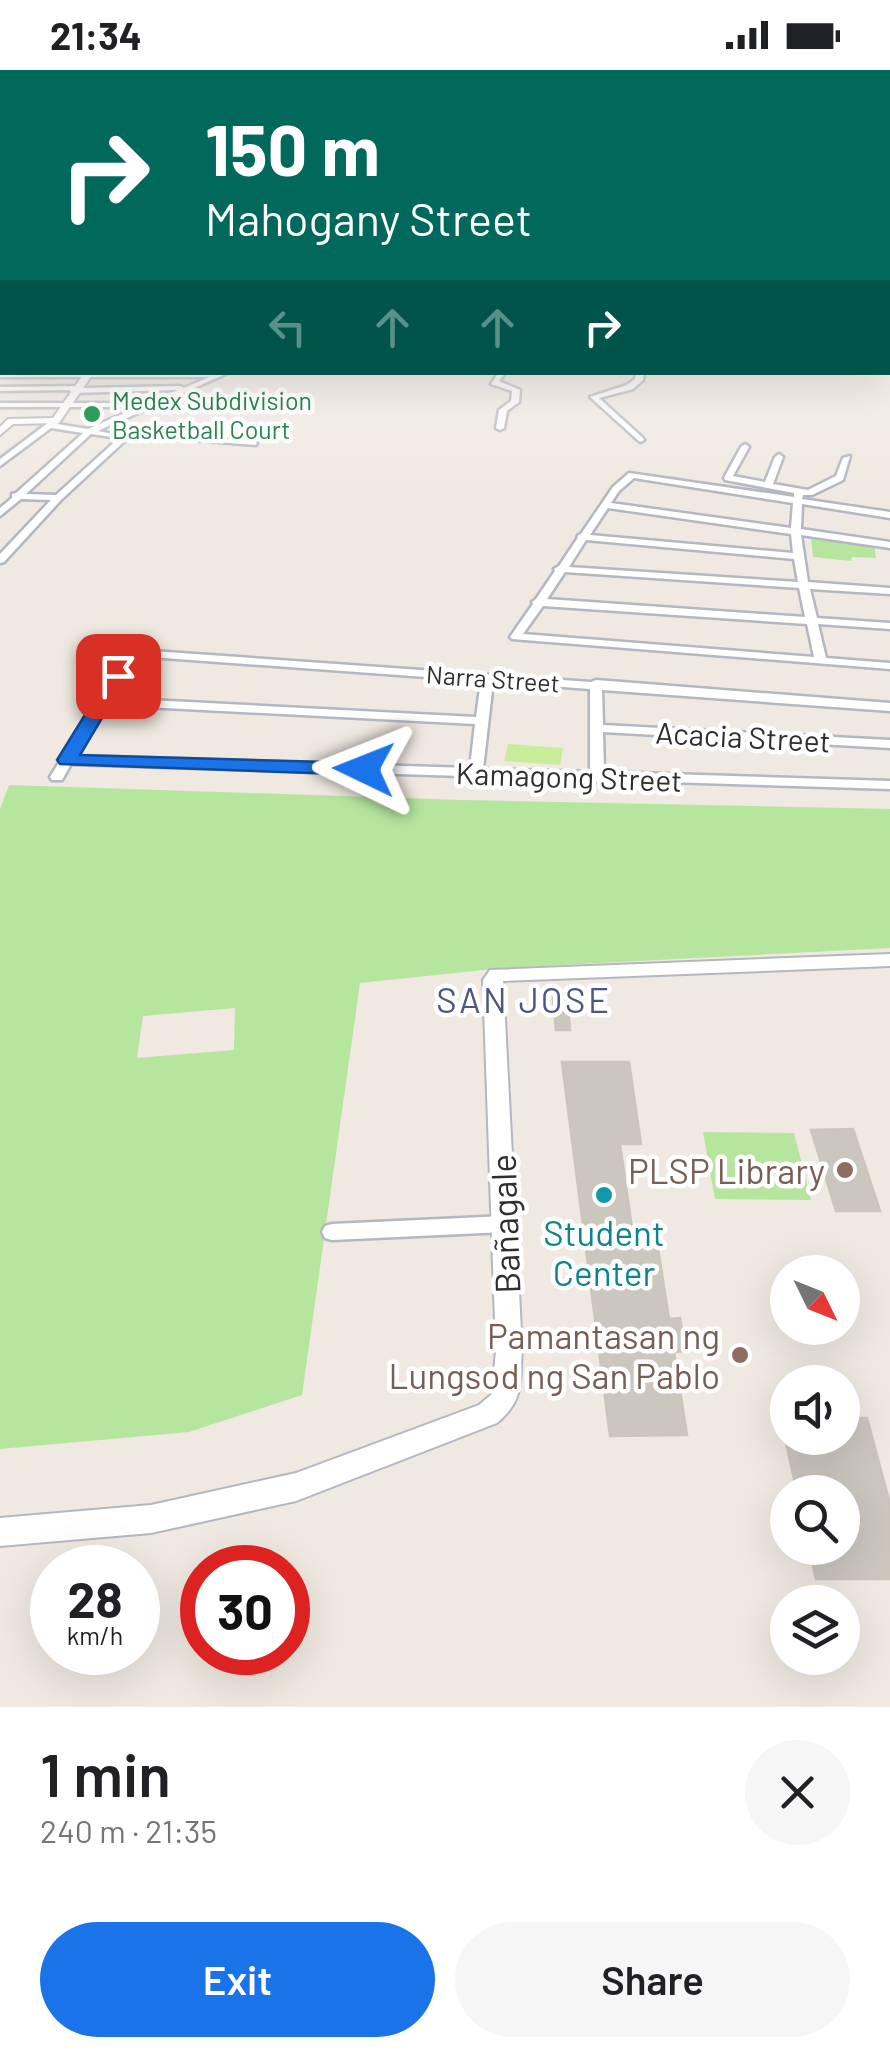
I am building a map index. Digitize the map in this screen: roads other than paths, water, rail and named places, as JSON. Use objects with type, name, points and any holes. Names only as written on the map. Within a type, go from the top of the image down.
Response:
[{"type":"street","points":[[0,376],[42,375]]},
{"type":"street","points":[[0,463],[52,423],[84,375]]},
{"type":"street","points":[[0,513],[90,431],[220,375]]},
{"type":"street","points":[[500,375],[494,382],[516,390],[515,402],[504,410],[500,428]]},
{"type":"street","points":[[640,375],[640,380],[630,388],[594,396],[640,440]]},
{"type":"street","points":[[0,389],[180,388]]},
{"type":"street","points":[[0,405],[146,405]]},
{"type":"street","points":[[0,432],[5,422],[52,423],[125,438],[58,498],[0,560]]},
{"type":"street","points":[[112,424],[178,437],[253,444]]},
{"type":"street","points":[[746,447],[728,478],[768,485],[798,498],[837,480],[847,458]]},
{"type":"street","points":[[768,485],[779,457]]},
{"type":"street","points":[[890,516],[798,498],[632,476],[616,489],[516,637],[890,666]]},
{"type":"street","points":[[15,496],[58,498]]},
{"type":"street","points":[[798,498],[800,557],[821,661]]},
{"type":"street","points":[[608,505],[890,545]]},
{"type":"street","points":[[582,537],[800,557]]},
{"type":"street","points":[[559,569],[890,590]]},
{"type":"street","points":[[537,602],[890,626]]},
{"type":"street","name":"Narra Street","points":[[96,650],[890,707]]},
{"type":"street","points":[[57,777],[133,652]]},
{"type":"street","points":[[476,772],[487,679]]},
{"type":"street","points":[[596,684],[598,778]]},
{"type":"street","points":[[102,701],[482,722]]},
{"type":"street","name":"Acacia Street","points":[[597,728],[890,744]]},
{"type":"street","name":"Kamagong Street","points":[[67,760],[890,784]]},
{"type":"street","name":"Bañagale","points":[[0,1532],[151,1518],[296,1487],[488,1414],[504,1400],[509,1350],[493,980],[498,976],[890,960]]},
{"type":"street","points":[[332,1232],[505,1224]]},
{"type":"place","name":"Medex Subdivision Basketball Court","points":[[92,414]]},
{"type":"place","name":"PLSP Library","points":[[845,1170]]},
{"type":"place","name":"Student Center","points":[[604,1195]]},
{"type":"place","name":"Pamantasan ng Lungsod ng San Pablo","points":[[740,1355]]},
{"type":"district","name":"SAN JOSE","points":[[524,999]]}]
